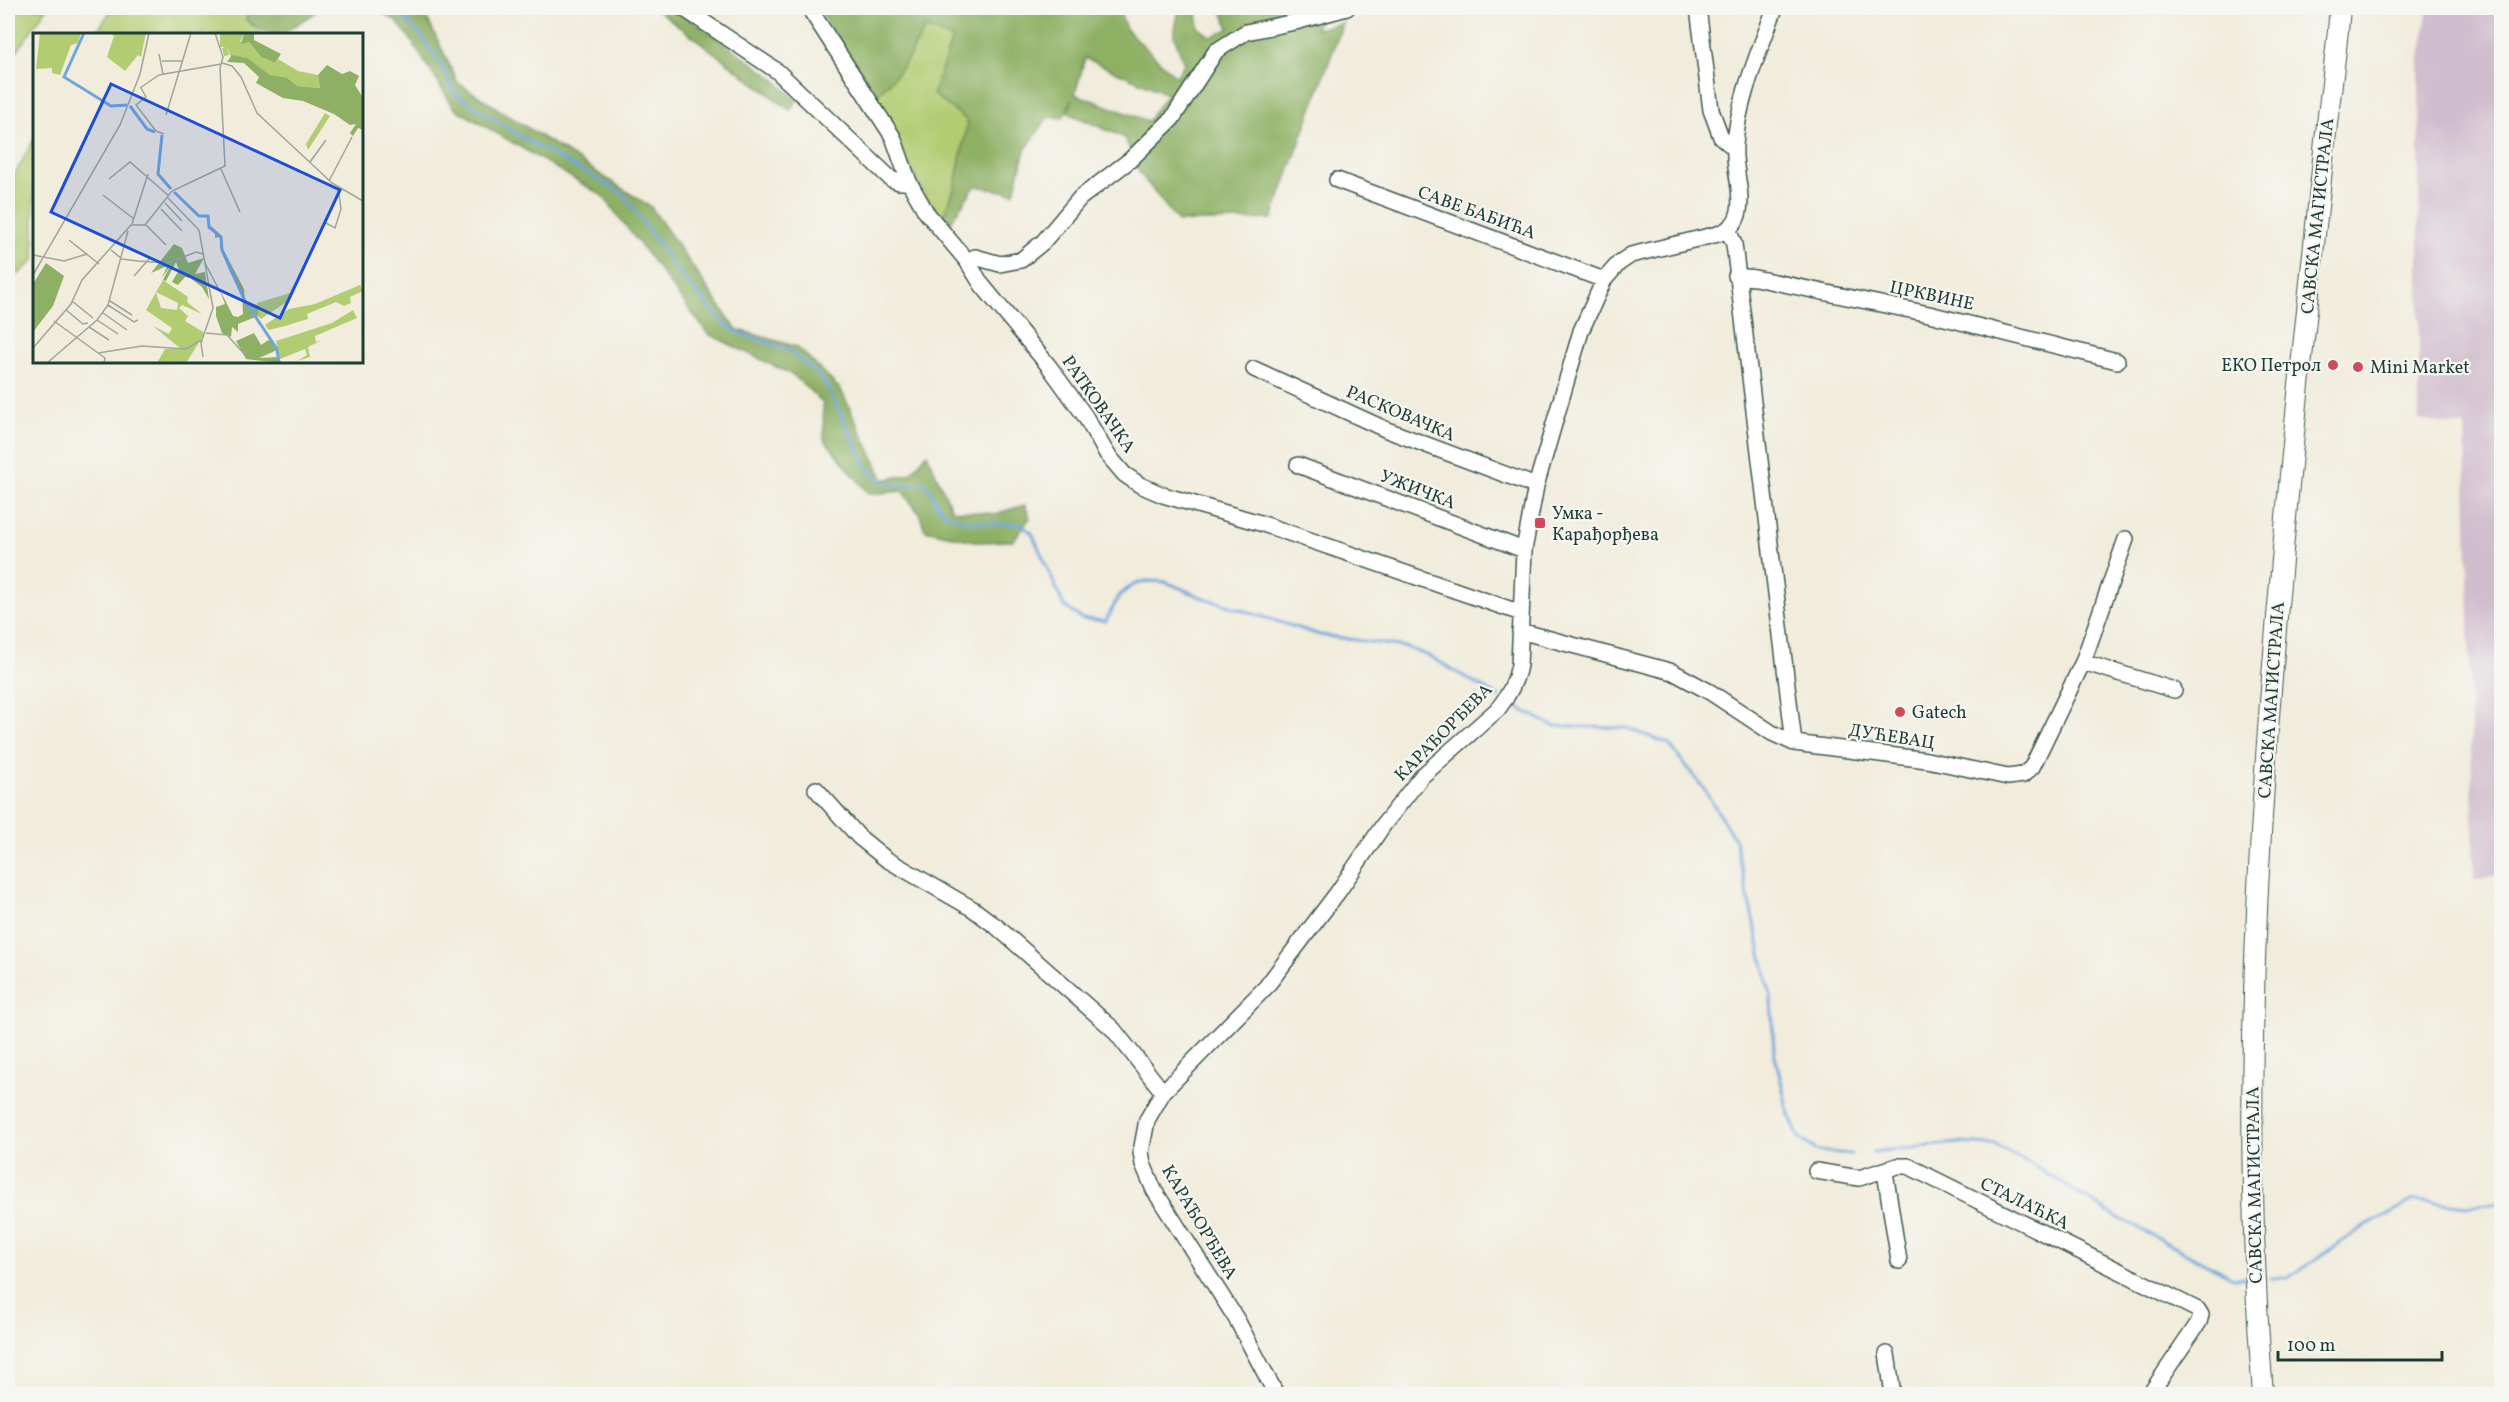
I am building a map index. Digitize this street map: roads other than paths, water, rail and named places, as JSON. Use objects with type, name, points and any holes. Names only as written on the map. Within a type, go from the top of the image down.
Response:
[{"type":"main road","name":"САВСКА МАГИСТРАЛА","points":[[2263,1395],[2255,1285],[2252,1140],[2253,1009],[2260,861],[2280,590],[2340,8]]},
{"type":"street","points":[[683,8],[777,71],[891,179],[909,182]]},
{"type":"street","name":"РАТКОВАЧКА","points":[[809,8],[887,127],[899,152],[909,182],[926,212],[1048,365],[1084,416],[1107,454],[1124,474],[1140,486],[1163,495],[1304,538],[1521,613]]},
{"type":"street","points":[[967,261],[975,257],[1000,264],[1021,260],[1043,242],[1080,198],[1130,160],[1172,119],[1216,51],[1246,32],[1347,8]]},
{"type":"street","points":[[1698,8],[1711,110],[1721,137],[1734,147]]},
{"type":"street","points":[[1775,8],[1740,112],[1734,147],[1739,211],[1728,229],[1734,244],[1736,276],[1794,743]]},
{"type":"street","name":"САВЕ БАБИЋА","points":[[1337,180],[1604,280]]},
{"type":"street","name":"КАРАЂОРЂЕВА","points":[[1276,1395],[1237,1320],[1158,1197],[1143,1164],[1141,1152],[1143,1132],[1154,1105],[1163,1092],[1266,987],[1338,892],[1384,824],[1422,776],[1502,703],[1515,681],[1519,665],[1524,549],[1536,486],[1581,332],[1604,280],[1618,263],[1631,255],[1718,234],[1728,229]]},
{"type":"street","name":"ЦРКВИНЕ","points":[[1736,276],[1929,314],[2117,361]]},
{"type":"street","name":"РАСКОВАЧКА","points":[[1254,369],[1388,430],[1536,486]]},
{"type":"street","name":"УЖИЧКА","points":[[1298,465],[1524,549]]},
{"type":"street","name":"ДУЋЕВАЦ","points":[[1520,631],[1673,672],[1710,692],[1772,733],[1794,743],[1927,760],[2008,777],[2023,775],[2032,767],[2083,662],[2126,538]]},
{"type":"street","points":[[2083,662],[2174,690]]},
{"type":"street","points":[[816,789],[859,837],[886,859],[973,909],[997,927],[1113,1029],[1163,1092]]},
{"type":"street","name":"СТАЛАЋКА","points":[[1816,1172],[1859,1178],[1884,1172],[1897,1166],[1908,1166],[2198,1311],[2199,1322],[2150,1395]]},
{"type":"street","points":[[1884,1172],[1899,1261]]},
{"type":"street","points":[[1887,1354],[1893,1395]]},
{"type":"waterway","points":[[395,8],[425,40],[440,63],[454,93],[520,136],[623,194],[676,269],[718,317],[734,331],[788,350],[815,372],[827,386],[866,465],[878,480],[895,485],[926,483],[940,508],[956,518],[967,521],[1021,524],[1032,533],[1064,606],[1082,619],[1106,621],[1119,596],[1131,586],[1146,581],[1166,582],[1201,597],[1320,635],[1406,647],[1429,656],[1499,697]]},
{"type":"waterway","points":[[1507,702],[1553,726],[1627,728],[1669,744],[1704,789],[1735,840],[1771,997],[1774,1051],[1788,1112],[1799,1138],[1818,1151],[1851,1154]]},
{"type":"waterway","points":[[1873,1152],[1957,1143],[1994,1145],[2031,1164],[2110,1213],[2233,1278],[2249,1278]]},
{"type":"waterway","points":[[2270,1278],[2288,1278],[2359,1230],[2414,1200],[2468,1206],[2502,1203]]},
{"type":"place","name":"ЕКО Петрол","points":[[2333,365]]},
{"type":"place","name":"Mini Market","points":[[2358,367]]},
{"type":"place","name":"Умка - Карађорђева","points":[[1540,523]]},
{"type":"place","name":"Gatech","points":[[1900,712]]}]
